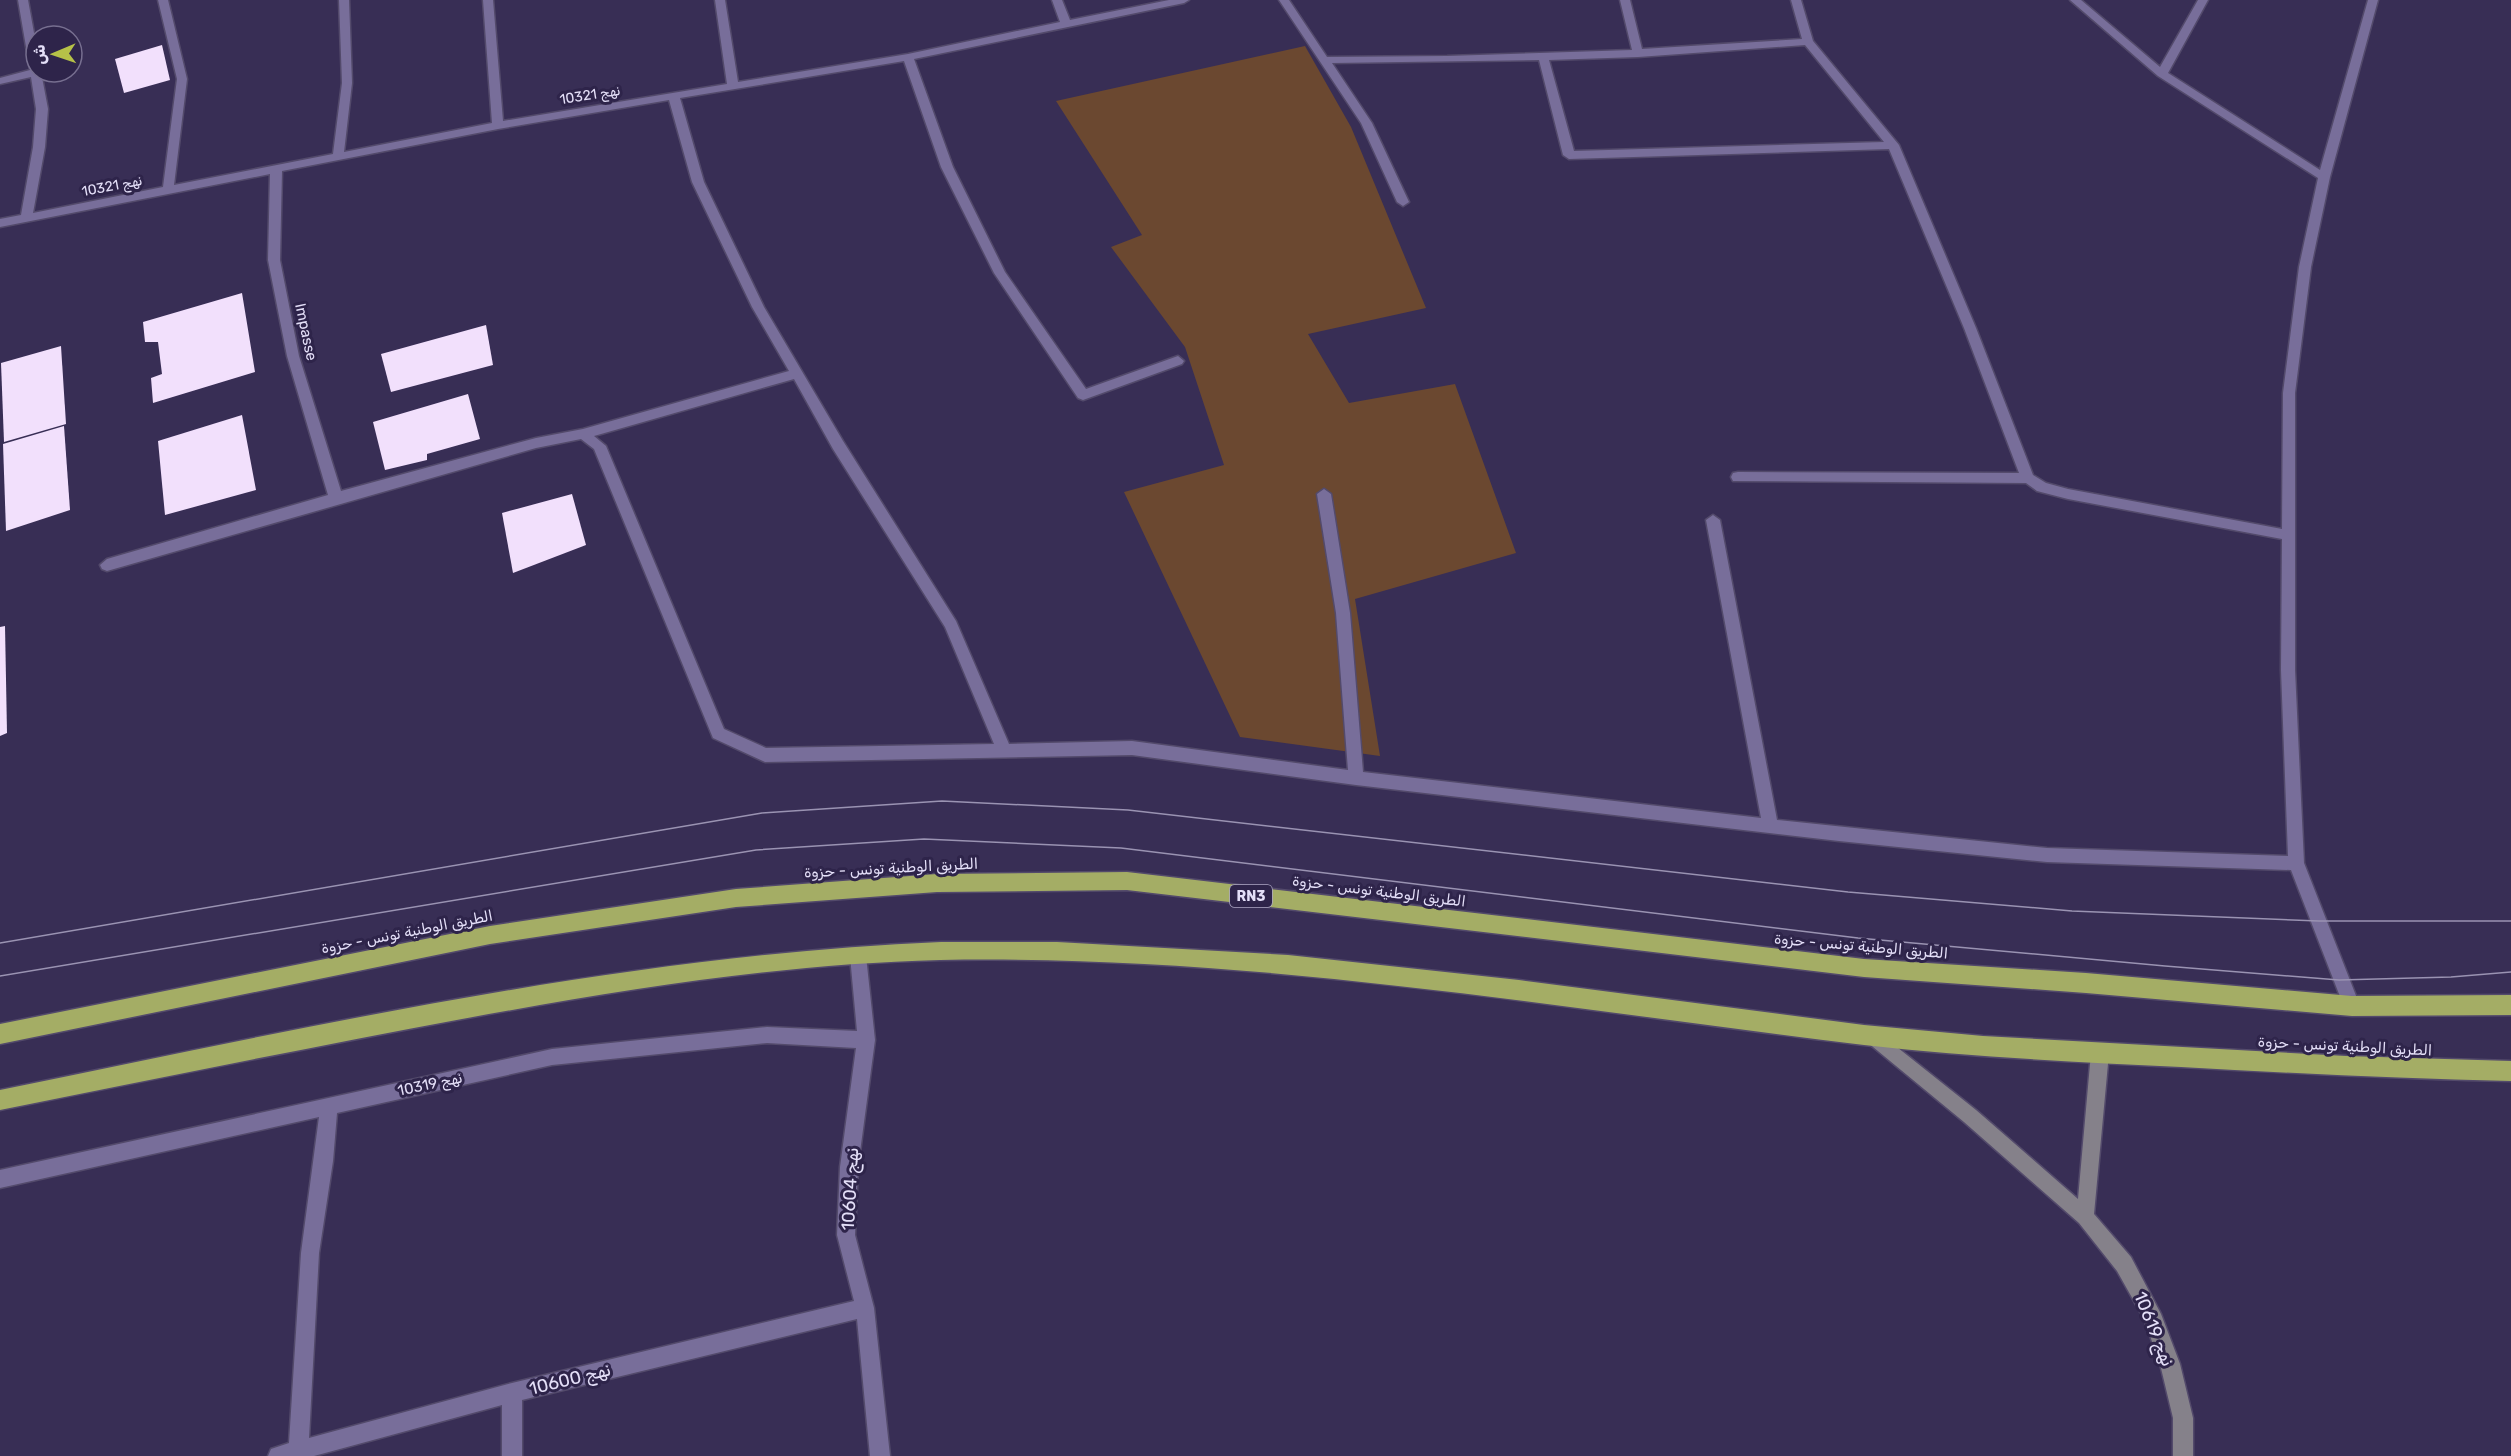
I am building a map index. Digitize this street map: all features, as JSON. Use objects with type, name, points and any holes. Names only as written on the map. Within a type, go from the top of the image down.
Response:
[{"type":"highway","name":"الطريق الوطنية تونس - حزوة","points":[[0,1034],[490,935],[736,898],[972,882],[1127,881],[1864,968],[2086,983],[2352,1006],[2511,1005]]},
{"type":"highway","name":"الطريق الوطنية تونس - حزوة","points":[[0,1100],[298,1039],[551,993],[758,964],[939,951],[1125,953],[1373,971],[1873,1036],[2100,1053],[2425,1070],[2511,1071]]},
{"type":"street","points":[[22,0],[27,24]]},
{"type":"street","points":[[163,0],[182,79],[168,190]]},
{"type":"street","points":[[338,157],[347,82],[344,0]]},
{"type":"street","points":[[488,0],[498,125]]},
{"type":"street","points":[[720,0],[733,87]]},
{"type":"street","points":[[1057,0],[1066,24]]},
{"type":"street","name":"نهج 10321","points":[[0,223],[498,125],[908,57],[1184,0]]},
{"type":"street","points":[[1284,0],[1366,123],[1403,202]]},
{"type":"street","points":[[1625,0],[1638,54]]},
{"type":"street","points":[[1796,0],[1808,42],[1893,145],[1970,328],[2028,478]]},
{"type":"street","points":[[2075,0],[2162,74],[2324,177]]},
{"type":"street","points":[[2162,74],[2203,0]]},
{"type":"street","points":[[2352,1006],[2296,863],[2288,670],[2289,393],[2305,267],[2324,177],[2373,0]]},
{"type":"street","points":[[1326,60],[1419,61],[1638,54],[1808,42]]},
{"type":"street","points":[[908,57],[948,167],[1000,273],[1083,395],[1178,361]]},
{"type":"street","points":[[1543,57],[1569,155],[1893,145]]},
{"type":"street","points":[[0,81],[24,75]]},
{"type":"street","points":[[26,217],[39,147],[42,109],[38,84]]},
{"type":"street","points":[[674,97],[698,182],[758,307],[874,504],[951,625],[1004,750]]},
{"type":"street","name":"Impasse","points":[[276,169],[274,260],[293,356],[336,498]]},
{"type":"street","points":[[107,565],[336,498],[536,443],[583,434],[796,374]]},
{"type":"street","points":[[583,434],[599,446],[718,733],[765,755],[1132,748],[1356,778],[2047,855],[2296,863]]},
{"type":"street","points":[[1738,477],[2028,478],[2042,487],[2068,494],[2287,535]]},
{"type":"street","points":[[1324,494],[1343,613],[1356,778]]},
{"type":"street","points":[[1713,520],[1770,825]]},
{"type":"street","name":"نهج 10604","points":[[858,956],[866,1040],[849,1167],[846,1234],[865,1308],[880,1456]]},
{"type":"street","name":"نهج 10319","points":[[0,1179],[552,1057],[767,1035],[866,1040]]},
{"type":"street","name":"نهج 10619","points":[[1873,1036],[1970,1116],[2085,1217],[2124,1264],[2152,1314],[2170,1364],[2183,1418],[2183,1456]]},
{"type":"street","points":[[2085,1217],[2100,1053]]},
{"type":"street","points":[[298,1450],[309,1253],[324,1161],[329,1106]]},
{"type":"street","name":"نهج 10600","points":[[278,1456],[512,1393],[865,1308]]},
{"type":"street","points":[[512,1393],[512,1456]]},
{"type":"shaded area","points":[[1305,46],[1351,127],[1426,308],[1308,334],[1349,403],[1455,384],[1516,553],[1355,599],[1380,756],[1240,737],[1124,492],[1224,465],[1185,347],[1111,247],[1142,235],[1056,101]]},
{"type":"building","points":[[162,45],[170,80],[124,93],[115,59]]},
{"type":"building","points":[[242,293],[255,372],[153,403],[151,378],[162,374],[158,342],[145,342],[143,322]]},
{"type":"building","points":[[486,325],[493,365],[391,392],[381,354]]},
{"type":"building","points":[[61,346],[66,424],[4,442],[1,363]]},
{"type":"building","points":[[468,394],[480,439],[427,454],[427,460],[385,470],[373,422]]},
{"type":"building","points":[[242,415],[256,490],[165,515],[158,441]]},
{"type":"building","points":[[64,426],[70,510],[6,531],[3,444]]},
{"type":"building","points":[[572,494],[586,545],[513,573],[502,513]]},
{"type":"building","points":[[5,626],[7,733],[0,736],[0,627]]},
{"type":"tram line","points":[[0,943],[762,813],[942,801],[1128,810],[1848,892],[2072,911],[2319,921],[2511,921]]},
{"type":"tram line","points":[[0,976],[756,850],[924,839],[1121,848],[1858,938],[2165,966],[2339,980],[2451,977],[2511,972]]}]
